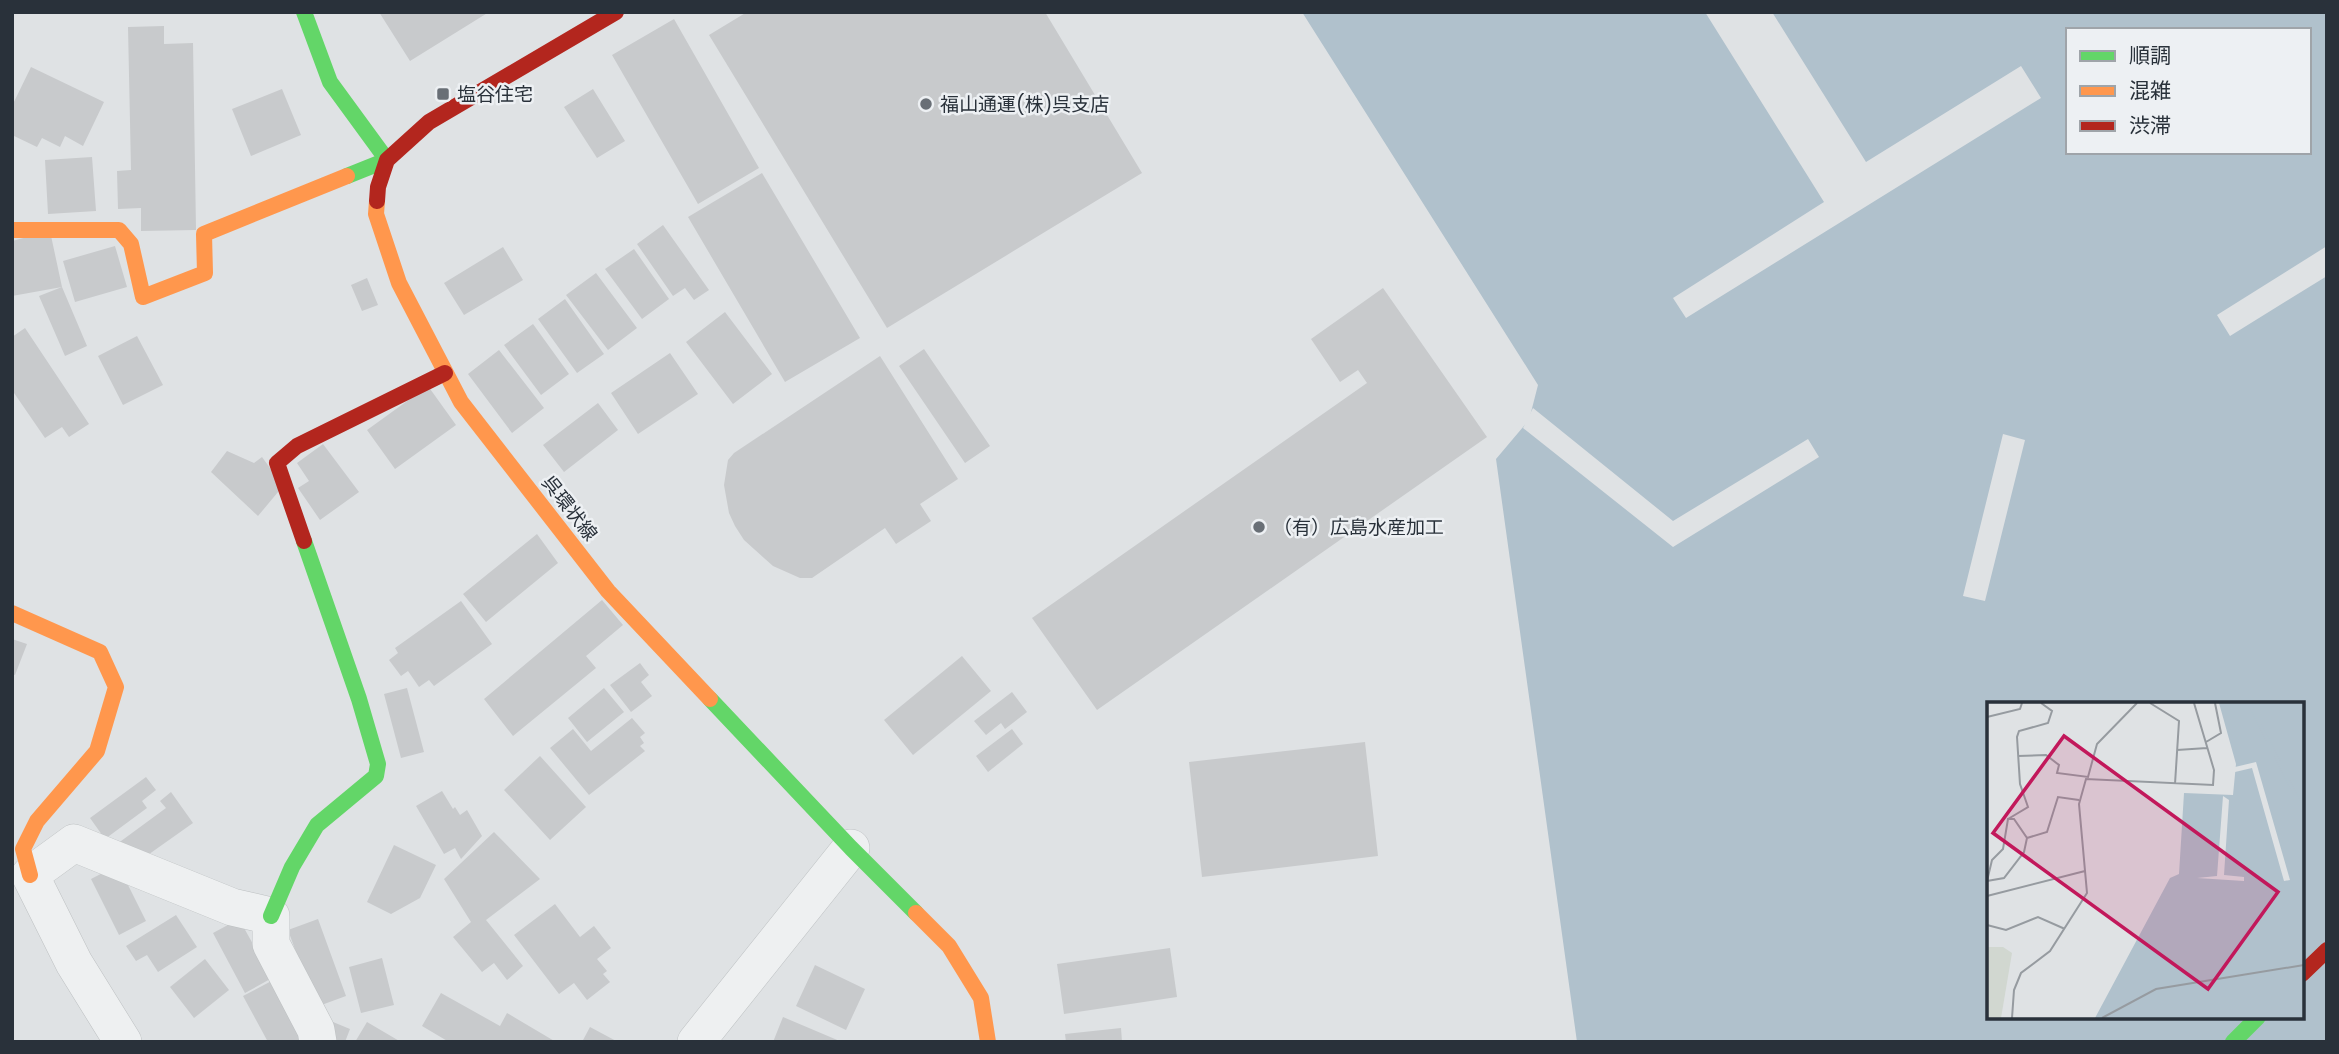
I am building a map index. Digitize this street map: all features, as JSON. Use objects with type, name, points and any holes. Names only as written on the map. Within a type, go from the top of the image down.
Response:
[{"type":"street","points":[[304,12],[330,82],[387,160]]},
{"type":"street","points":[[12,230],[118,229],[131,244],[143,297],[205,273],[204,234],[387,160],[429,122],[617,12]]},
{"type":"street","name":"呉環状線","points":[[387,160],[378,187],[376,214],[399,283],[461,402],[608,591],[851,848],[948,946],[981,998],[988,1042]]},
{"type":"street","points":[[318,1042],[316,1030],[271,944],[271,916],[292,867],[317,825],[376,776],[378,764],[359,699],[277,463],[297,446],[444,373]]},
{"type":"street","points":[[12,613],[100,652],[116,687],[97,751],[37,821],[23,849],[30,875],[74,963],[124,1042]]},
{"type":"street","points":[[30,875],[74,843],[232,907],[271,916]]},
{"type":"street","points":[[696,1042],[851,848]]},
{"type":"street","points":[[2304,972],[2327,950]]},
{"type":"street","points":[[2233,1042],[2256,1019]]},
{"type":"water","points":[[1302,12],[2327,12],[2327,1042],[1577,1042],[1496,459],[1529,420],[1538,385]]},
{"type":"pier","points":[[1705,12],[1772,12],[1866,162],[2021,66],[2041,98],[1686,318],[1673,298],[1824,202]]},
{"type":"pier","points":[[2327,246],[2327,276],[2230,336],[2217,315]]},
{"type":"pier","points":[[1533,408],[1673,521],[1808,439],[1819,457],[1673,547],[1523,428]]},
{"type":"pier","points":[[2003,434],[2025,440],[1985,601],[1963,596]]},
{"type":"building","points":[[379,12],[489,12],[410,61]]},
{"type":"building","name":"福山通運(株)呉支店","points":[[747,12],[1045,12],[1142,173],[887,328],[709,35]]},
{"type":"building","points":[[674,19],[759,168],[698,204],[612,55]]},
{"type":"building","points":[[164,26],[164,44],[193,43],[196,230],[141,231],[141,208],[118,209],[117,171],[131,170],[128,27]]},
{"type":"building","points":[[31,67],[104,102],[83,146],[65,136],[60,147],[42,138],[37,147],[12,135],[12,106]]},
{"type":"building","points":[[282,89],[301,135],[251,156],[232,109]]},
{"type":"building","points":[[593,89],[625,141],[597,158],[564,107]]},
{"type":"building","points":[[92,157],[96,211],[48,214],[45,160]]},
{"type":"building","points":[[762,173],[860,338],[785,382],[688,217]]},
{"type":"building","points":[[663,225],[709,290],[694,300],[685,288],[673,296],[637,244]]},
{"type":"building","points":[[50,231],[62,287],[12,296],[12,241]]},
{"type":"building","points":[[115,246],[127,287],[75,302],[63,261]]},
{"type":"building","points":[[503,247],[523,280],[464,315],[444,283]]},
{"type":"building","points":[[634,249],[669,299],[642,319],[605,269]]},
{"type":"building","points":[[596,273],[637,328],[608,350],[566,295]]},
{"type":"building","points":[[367,278],[378,305],[362,311],[351,285]]},
{"type":"building","points":[[62,287],[87,346],[65,356],[39,296]]},
{"type":"building","name":"（有）広島水産加工","points":[[1383,288],[1487,437],[1097,710],[1032,618],[1367,383],[1358,370],[1340,382],[1311,339]]},
{"type":"building","points":[[565,299],[604,354],[577,373],[538,319]]},
{"type":"building","points":[[725,312],[772,374],[733,404],[686,342]]},
{"type":"building","points":[[533,324],[569,374],[541,395],[504,345]]},
{"type":"building","points":[[25,328],[89,424],[69,437],[62,427],[45,438],[12,390],[12,337]]},
{"type":"building","points":[[137,336],[163,385],[123,405],[98,356]]},
{"type":"building","points":[[924,349],[990,446],[965,463],[899,366]]},
{"type":"building","points":[[499,350],[544,408],[512,433],[468,374]]},
{"type":"building","points":[[670,353],[698,394],[638,434],[611,393]]},
{"type":"building","points":[[880,356],[958,479],[920,504],[931,521],[896,544],[885,528],[812,578],[800,578],[773,566],[744,540],[735,526],[729,513],[724,485],[728,460],[734,453]]},
{"type":"building","points":[[428,386],[456,425],[395,469],[367,430]]},
{"type":"building","points":[[598,403],[618,430],[564,472],[543,445]]},
{"type":"building","points":[[323,444],[359,492],[320,520],[298,488],[309,481],[297,463]]},
{"type":"building","points":[[227,451],[254,463],[262,457],[283,486],[258,516],[211,472]]},
{"type":"building","points":[[537,534],[558,563],[486,622],[463,594]]},
{"type":"building","points":[[602,600],[623,625],[586,656],[596,668],[513,736],[484,699]]},
{"type":"building","points":[[461,601],[492,644],[434,686],[429,680],[419,687],[408,671],[401,676],[389,660],[398,653],[395,648]]},
{"type":"building","points":[[12,639],[27,644],[15,675],[12,674]]},
{"type":"building","points":[[962,656],[991,691],[913,755],[884,720]]},
{"type":"building","points":[[640,663],[649,675],[641,682],[652,696],[631,712],[610,685]]},
{"type":"building","points":[[407,688],[424,752],[401,758],[384,694]]},
{"type":"building","points":[[604,688],[624,712],[587,742],[568,718]]},
{"type":"building","points":[[1012,692],[1027,712],[1005,729],[1001,723],[986,735],[974,721]]},
{"type":"building","points":[[632,718],[645,733],[640,737],[644,743],[640,746],[645,751],[589,795],[550,748],[573,729],[591,751]]},
{"type":"building","points":[[1012,729],[1023,744],[988,772],[976,756]]},
{"type":"building","points":[[1365,742],[1378,856],[1202,877],[1189,762]]},
{"type":"building","points":[[540,756],[586,807],[550,840],[504,790]]},
{"type":"building","points":[[146,777],[156,790],[142,801],[147,808],[105,839],[90,818]]},
{"type":"building","points":[[442,791],[460,815],[467,810],[482,836],[461,859],[455,848],[444,854],[416,806]]},
{"type":"building","points":[[171,792],[193,823],[145,857],[117,844],[166,808],[160,801]]},
{"type":"building","points":[[494,832],[540,879],[486,920],[523,966],[507,980],[494,963],[482,972],[453,937],[471,922],[444,879]]},
{"type":"building","points":[[394,845],[436,865],[420,898],[391,914],[367,902]]},
{"type":"building","points":[[118,865],[146,921],[119,935],[91,879]]},
{"type":"building","points":[[555,904],[580,937],[594,926],[611,948],[597,959],[607,971],[603,974],[610,982],[587,1000],[574,983],[559,994],[514,935]]},
{"type":"building","points":[[176,915],[197,947],[158,972],[147,955],[136,961],[126,946]]},
{"type":"building","points":[[239,919],[272,978],[245,993],[213,933]]},
{"type":"building","points":[[318,919],[346,996],[316,1007],[288,930]]},
{"type":"building","points":[[1170,948],[1177,997],[1064,1014],[1057,964]]},
{"type":"building","points":[[382,958],[394,1005],[361,1013],[349,967]]},
{"type":"building","points":[[205,959],[229,990],[194,1018],[170,987]]},
{"type":"building","points":[[815,965],[865,989],[846,1030],[796,1006]]},
{"type":"building","points":[[279,977],[310,1034],[299,1042],[268,1042],[243,996]]},
{"type":"building","points":[[441,993],[500,1026],[507,1013],[556,1042],[449,1042],[422,1026]]},
{"type":"building","points":[[783,1017],[842,1042],[773,1042]]},
{"type":"building","points":[[333,1022],[350,1029],[345,1042],[325,1042]]},
{"type":"building","points":[[367,1022],[401,1042],[355,1042]]},
{"type":"building","points":[[590,1027],[618,1042],[582,1042]]},
{"type":"building","points":[[1121,1028],[1122,1042],[1066,1042],[1065,1034]]},
{"type":"traffic: fast","points":[[304,12],[330,82],[387,160],[347,176]]},
{"type":"traffic: fast","points":[[271,916],[292,867],[317,825],[376,776],[378,764],[359,699],[304,541]]},
{"type":"traffic: fast","points":[[710,699],[916,913]]},
{"type":"traffic: fast","points":[[2233,1042],[2256,1019]]},
{"type":"traffic: slow","points":[[12,230],[119,230],[131,244],[143,297],[205,273],[204,234],[347,176]]},
{"type":"traffic: slow","points":[[377,201],[376,214],[399,283],[461,402],[608,591],[710,699]]},
{"type":"traffic: slow","points":[[12,613],[100,652],[116,687],[97,751],[37,821],[23,849],[30,875]]},
{"type":"traffic: slow","points":[[916,913],[949,946],[981,998],[988,1042]]},
{"type":"traffic: jam","points":[[377,201],[378,187],[387,160],[429,122],[616,12]]},
{"type":"traffic: jam","points":[[304,541],[277,463],[297,446],[445,373]]},
{"type":"traffic: jam","points":[[2304,972],[2327,950]]},
{"type":"place","name":"塩谷住宅","points":[[443,94]]},
{"type":"place","name":"福山通運(株)呉支店","points":[[926,104]]},
{"type":"place","name":"（有）広島水産加工","points":[[1259,527]]}]
